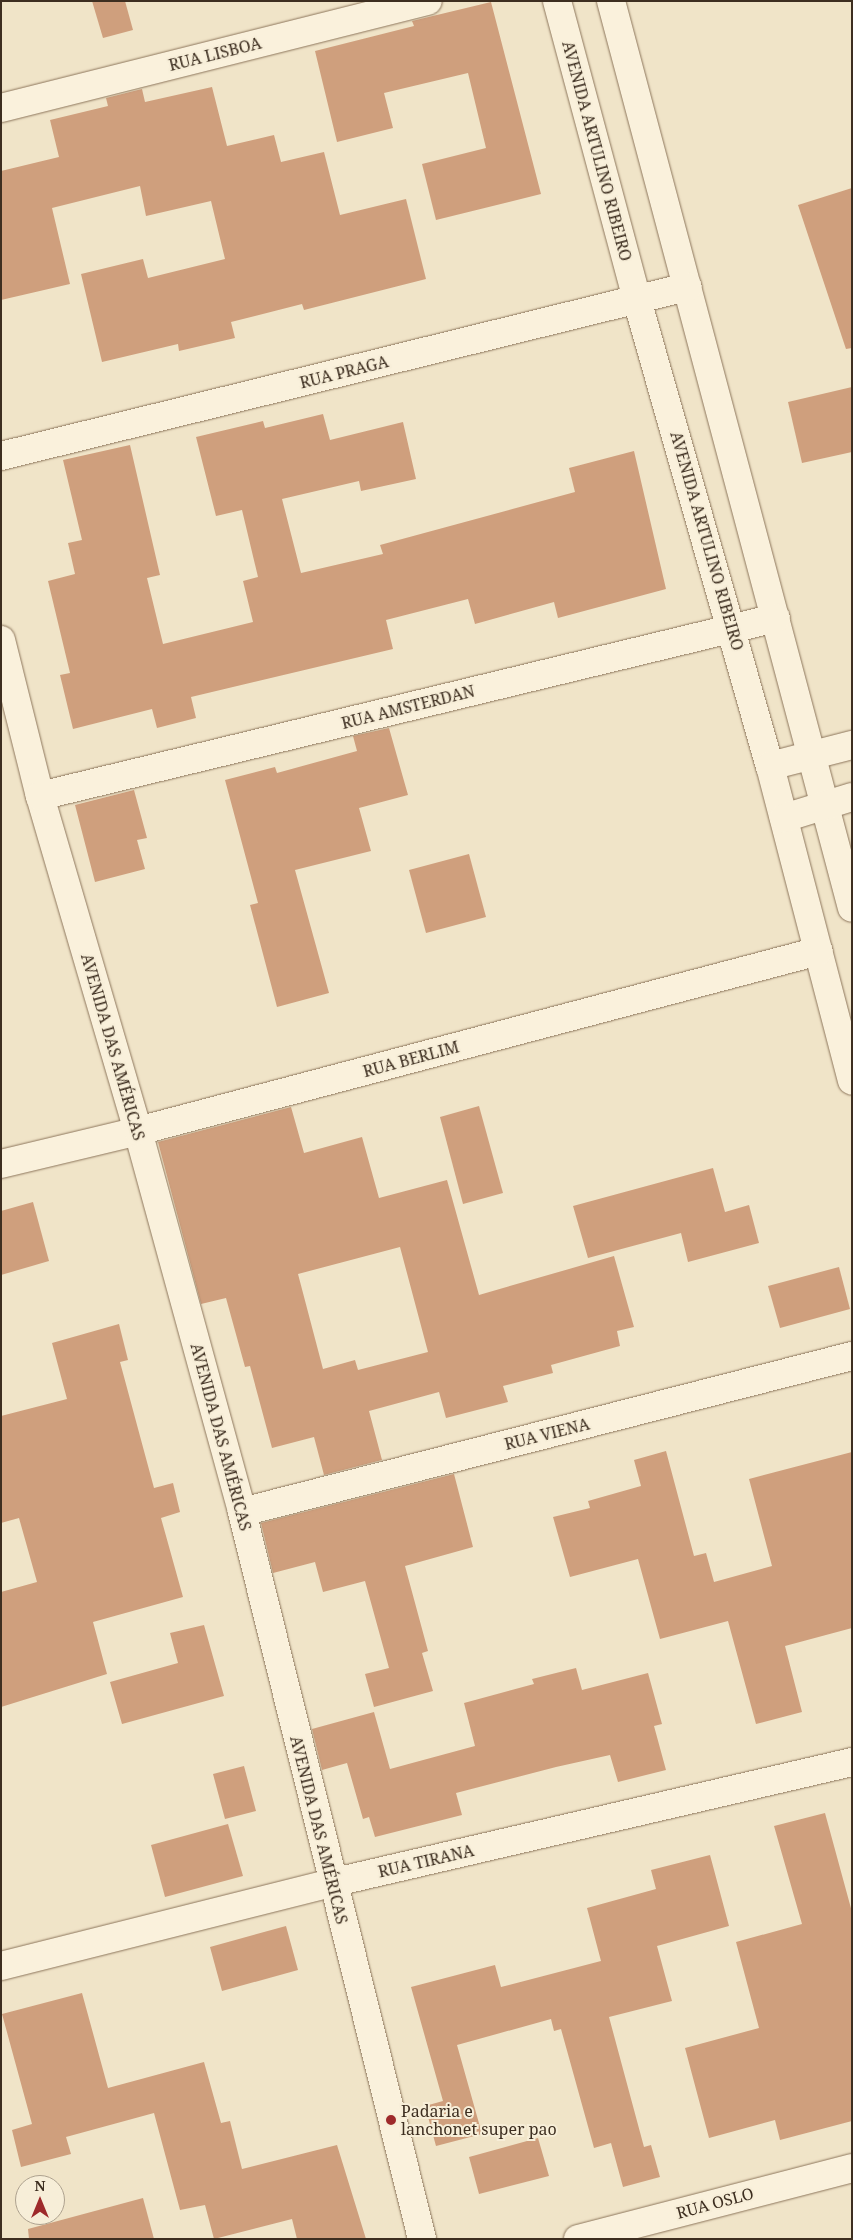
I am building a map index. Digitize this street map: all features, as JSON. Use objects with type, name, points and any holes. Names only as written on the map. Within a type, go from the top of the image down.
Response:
[{"type":"street","name":"RUA LISBOA","points":[[1,108],[428,1]]},
{"type":"street","name":"AVENIDA ARTULINO RIBEIRO","points":[[557,1],[637,300],[770,766],[852,1082]]},
{"type":"street","points":[[611,1],[826,804],[852,908]]},
{"type":"street","name":"RUA PRAGA","points":[[1,456],[687,287]]},
{"type":"street","name":"RUA AMSTERDAN","points":[[40,796],[776,618]]},
{"type":"street","name":"AVENIDA DAS AMÉRICAS","points":[[1,640],[40,796],[138,1131],[242,1512],[331,1883],[422,2239]]},
{"type":"street","points":[[770,766],[852,745]]},
{"type":"street","points":[[784,818],[852,797]]},
{"type":"street","name":"RUA BERLIM","points":[[1,1164],[138,1131],[819,951]]},
{"type":"street","name":"RUA VIENA","points":[[242,1512],[852,1356]]},
{"type":"street","name":"RUA TIRANA","points":[[1,1966],[331,1883],[852,1762]]},
{"type":"street","name":"RUA OSLO","points":[[578,2239],[852,2168]]},
{"type":"building","points":[[92,1],[125,1],[133,30],[103,38]]},
{"type":"building","points":[[491,2],[541,194],[436,220],[422,164],[486,148],[468,73],[384,93],[393,128],[337,142],[315,51],[414,26],[412,21]]},
{"type":"building","points":[[212,87],[227,146],[274,135],[281,162],[324,152],[340,215],[406,199],[426,279],[304,310],[302,304],[231,322],[235,338],[179,351],[178,344],[102,362],[81,274],[143,259],[148,278],[225,259],[211,201],[146,216],[140,186],[52,208],[70,284],[1,300],[1,171],[59,157],[50,120],[108,106],[106,98],[142,89],[145,102]]},
{"type":"building","points":[[852,188],[852,348],[846,349],[798,205]]},
{"type":"building","points":[[852,387],[852,452],[802,463],[788,402]]},
{"type":"building","points":[[323,414],[330,440],[403,422],[416,479],[361,491],[359,481],[282,499],[301,573],[383,554],[380,545],[575,492],[569,468],[634,451],[666,589],[558,618],[554,602],[475,624],[468,599],[386,620],[393,649],[191,697],[196,718],[157,728],[152,709],[73,729],[60,675],[70,673],[48,581],[75,574],[68,543],[82,540],[63,460],[130,445],[160,575],[147,578],[163,644],[253,622],[243,581],[258,577],[242,510],[216,516],[196,437],[263,421],[265,428]]},
{"type":"building","points":[[389,728],[408,795],[359,808],[371,851],[295,870],[329,993],[277,1007],[250,905],[258,903],[225,780],[275,767],[277,773],[357,751],[353,736]]},
{"type":"building","points":[[134,790],[147,838],[137,840],[145,869],[95,882],[75,805]]},
{"type":"building","points":[[469,854],[486,917],[426,933],[409,870]]},
{"type":"building","points":[[479,1106],[503,1193],[463,1204],[440,1117]]},
{"type":"building","points":[[291,1107],[304,1153],[362,1137],[379,1198],[447,1180],[479,1295],[614,1256],[634,1327],[617,1331],[620,1346],[551,1365],[553,1373],[503,1386],[508,1402],[446,1418],[439,1392],[369,1411],[382,1460],[324,1475],[314,1437],[272,1448],[250,1366],[245,1367],[226,1298],[201,1304],[158,1142]],"holes":[[[400,1247],[428,1352],[358,1370],[355,1360],[323,1369],[298,1274]]]},
{"type":"building","points":[[713,1168],[725,1212],[749,1205],[759,1243],[688,1262],[681,1233],[588,1258],[573,1206]]},
{"type":"building","points":[[33,1202],[49,1261],[1,1275],[1,1211]]},
{"type":"building","points":[[839,1267],[850,1309],[780,1328],[768,1286]]},
{"type":"building","points":[[119,1324],[128,1360],[120,1362],[154,1488],[173,1483],[180,1512],[161,1518],[183,1597],[93,1622],[107,1674],[1,1707],[1,1592],[37,1582],[19,1518],[1,1523],[1,1416],[67,1399],[52,1343]]},
{"type":"building","points":[[666,1451],[694,1556],[706,1553],[714,1582],[772,1566],[749,1479],[852,1452],[852,1628],[785,1646],[802,1712],[756,1724],[728,1621],[660,1639],[638,1559],[570,1577],[553,1517],[590,1508],[588,1501],[641,1486],[634,1460]]},
{"type":"building","points":[[454,1474],[473,1547],[405,1566],[428,1651],[422,1653],[433,1691],[374,1707],[365,1674],[389,1668],[365,1581],[323,1592],[315,1562],[273,1573],[261,1523]]},
{"type":"building","points":[[204,1625],[224,1696],[122,1724],[110,1682],[178,1663],[170,1633]]},
{"type":"building","points":[[576,1668],[582,1690],[648,1673],[662,1724],[654,1726],[666,1770],[618,1782],[610,1755],[556,1767],[456,1793],[462,1815],[375,1837],[369,1817],[363,1819],[347,1763],[322,1770],[312,1729],[374,1712],[390,1769],[475,1746],[464,1703],[534,1684],[532,1679]]},
{"type":"building","points":[[244,1766],[256,1811],[225,1819],[213,1774]]},
{"type":"building","points":[[825,1813],[852,1912],[852,2121],[780,2140],[775,2120],[709,2138],[685,2048],[759,2028],[736,1942],[802,1924],[774,1826]]},
{"type":"building","points":[[228,1824],[243,1876],[165,1897],[151,1845]]},
{"type":"building","points":[[710,1855],[729,1926],[657,1946],[672,2001],[609,2017],[644,2147],[651,2145],[660,2177],[623,2187],[611,2143],[594,2148],[561,2029],[554,2031],[551,2019],[457,2045],[482,2134],[436,2146],[425,2106],[443,2101],[411,1987],[495,1965],[501,1987],[601,1961],[587,1908],[656,1889],[651,1870]]},
{"type":"building","points":[[286,1926],[298,1970],[222,1991],[210,1947]]},
{"type":"building","points":[[82,1993],[108,2088],[204,2062],[221,2123],[230,2121],[242,2169],[337,2145],[366,2239],[297,2239],[292,2219],[214,2239],[205,2205],[180,2210],[154,2113],[66,2137],[71,2154],[21,2167],[12,2130],[32,2124],[2,2014]]},
{"type":"building","points":[[538,2138],[549,2176],[479,2194],[469,2157]]},
{"type":"building","points":[[143,2198],[154,2239],[29,2239],[28,2229],[43,2225],[65,2225],[65,2219]]},
{"type":"place","name":"Padaria e lanchonet super pao","points":[[391,2120]]}]
